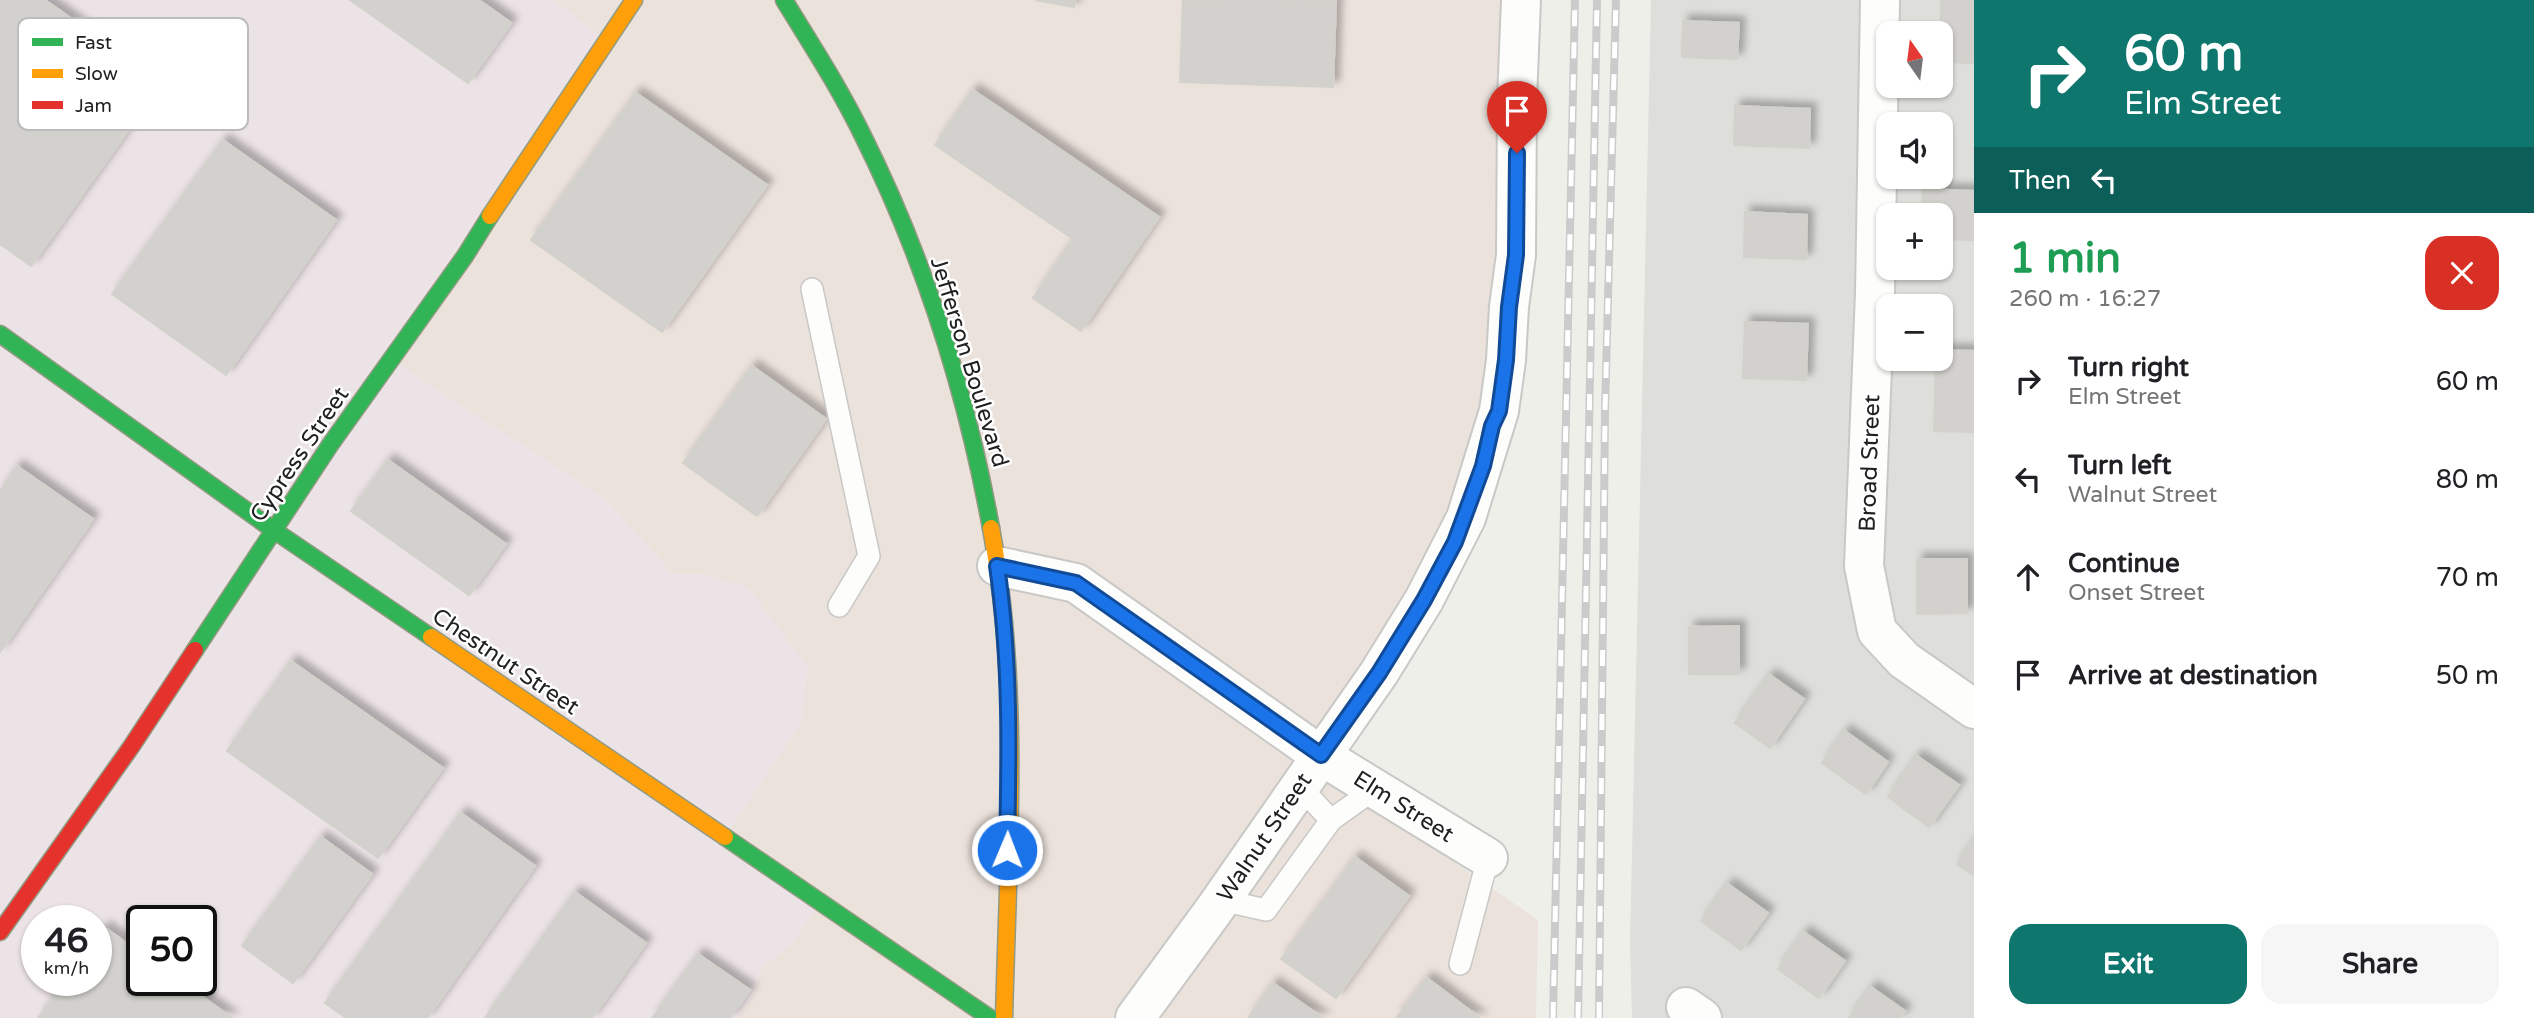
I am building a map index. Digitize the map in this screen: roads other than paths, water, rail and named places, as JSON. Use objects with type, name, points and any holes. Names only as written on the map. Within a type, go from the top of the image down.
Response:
[{"type":"street","name":"Cypress Street","points":[[0,932],[131,747],[330,445],[465,256],[634,0]]},
{"type":"street","name":"Jefferson Boulevard","points":[[784,0],[862,133],[909,240],[943,336],[976,454],[997,566],[1006,645],[1009,767],[1004,1018]]},
{"type":"street","name":"Walnut Street","points":[[1135,1018],[1221,901],[1379,673],[1424,600],[1455,542],[1483,466],[1500,398],[1516,255],[1521,0]]},
{"type":"street","name":"Broad Street","points":[[1880,0],[1875,307],[1864,566],[1877,631],[1904,660],[1974,709]]},
{"type":"street","name":"Chestnut Street","points":[[0,334],[275,531],[990,1018]]},
{"type":"street","name":"Elm Street","points":[[997,566],[1076,583],[1321,755],[1488,858]]},
{"type":"lane","points":[[812,289],[869,556],[839,606]]},
{"type":"lane","points":[[1299,786],[1331,820]]},
{"type":"lane","points":[[1221,901],[1266,910],[1331,820],[1376,789]]},
{"type":"lane","points":[[1460,964],[1488,858]]},
{"type":"railway","points":[[1553,1018],[1575,0]]},
{"type":"railway","points":[[1578,1018],[1597,0]]},
{"type":"railway","points":[[1599,1018],[1605,411],[1616,0]]}]
